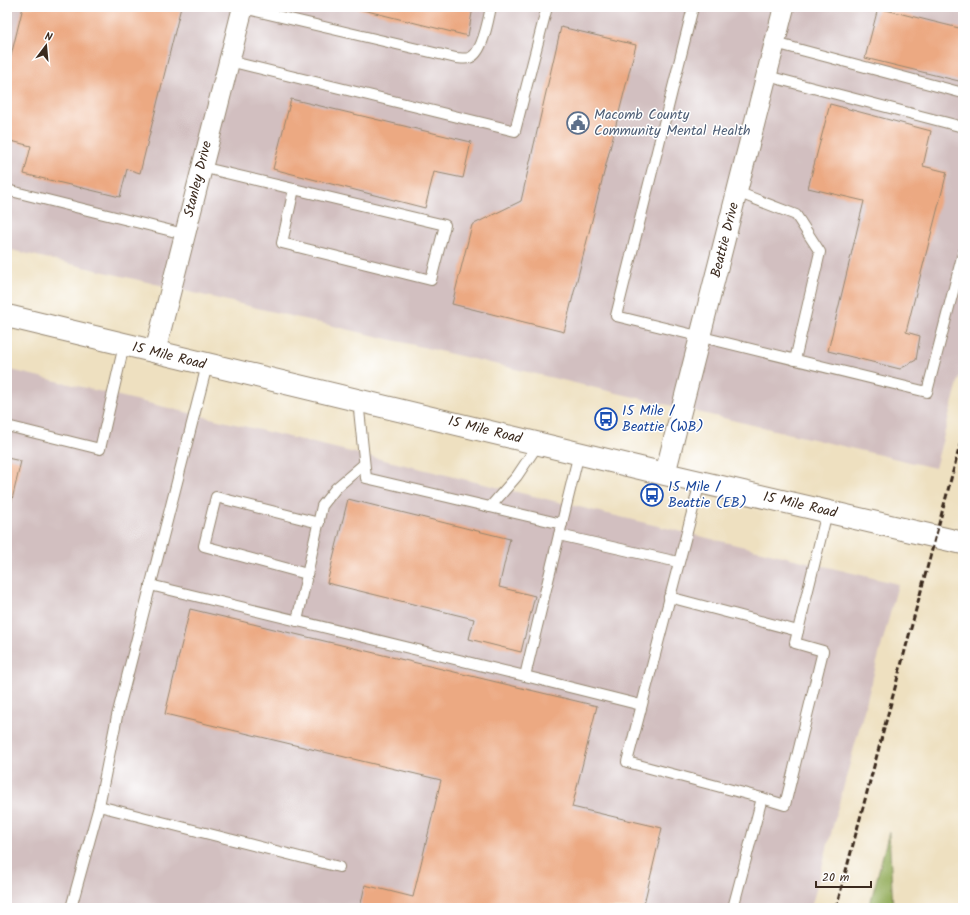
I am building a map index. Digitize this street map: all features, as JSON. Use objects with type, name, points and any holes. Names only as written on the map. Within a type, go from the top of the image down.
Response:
[{"type":"main road","name":"15 Mile Road","points":[[7,316],[665,474],[963,543]]},
{"type":"street","name":"Stanley Drive","points":[[155,352],[243,7]]},
{"type":"street","name":"Beattie Drive","points":[[665,474],[784,7]]},
{"type":"lane","points":[[243,7],[456,58],[469,58],[477,52],[482,43],[491,7]]},
{"type":"lane","points":[[229,61],[515,131],[547,7]]},
{"type":"lane","points":[[693,7],[616,316],[927,392],[962,255]]},
{"type":"lane","points":[[775,43],[963,93]]},
{"type":"lane","points":[[766,76],[963,127]]},
{"type":"lane","points":[[202,167],[445,225],[432,280],[282,243],[294,189]]},
{"type":"lane","points":[[7,190],[184,234]]},
{"type":"lane","points":[[737,192],[796,215],[820,252],[795,360]]},
{"type":"lane","points":[[7,426],[100,449],[124,345]]},
{"type":"lane","points":[[71,908],[99,806],[117,716],[207,365]]},
{"type":"lane","points":[[358,400],[366,478],[562,524]]},
{"type":"lane","points":[[490,507],[517,476],[539,444]]},
{"type":"lane","points":[[525,676],[579,453]]},
{"type":"lane","points":[[297,621],[322,506],[336,488],[364,464]]},
{"type":"lane","points":[[700,482],[626,762],[786,805],[823,651],[795,644],[827,512]]},
{"type":"lane","points":[[307,574],[204,546],[216,497],[319,523]]},
{"type":"lane","points":[[559,535],[678,562]]},
{"type":"lane","points":[[150,585],[641,705]]},
{"type":"lane","points":[[669,597],[798,631]]},
{"type":"lane","points":[[733,908],[762,798]]},
{"type":"lane","points":[[99,806],[339,867]]},
{"type":"shaded area","points":[[7,7],[963,7],[963,364],[935,468],[7,249]]},
{"type":"shaded area","points":[[7,369],[898,584],[811,908],[7,908]]},
{"type":"green space","points":[[889,832],[893,908],[869,908]]},
{"type":"building","points":[[23,7],[181,7],[140,173],[127,169],[120,197],[24,174],[31,146],[7,140],[7,72]]},
{"type":"building","points":[[351,7],[473,7],[468,36]]},
{"type":"building","points":[[878,8],[963,29],[963,82],[865,58]]},
{"type":"building","name":"Macomb County Community Mental Health","points":[[561,27],[636,45],[564,332],[452,304],[472,225],[521,201]]},
{"type":"building","points":[[291,99],[471,142],[463,178],[434,172],[425,208],[273,169]]},
{"type":"building","points":[[830,104],[931,131],[923,166],[947,172],[906,332],[920,336],[916,360],[900,369],[828,351],[864,201],[808,188]]},
{"type":"building","points":[[7,458],[21,461],[8,517],[7,517]]},
{"type":"building","points":[[348,499],[510,539],[499,587],[535,596],[521,652],[469,639],[474,619],[327,583]]},
{"type":"building","points":[[190,609],[597,706],[572,807],[662,828],[643,908],[360,908],[365,885],[413,897],[441,780],[165,714]]},
{"type":"railway","points":[[836,908],[963,434]]},
{"type":"place","name":"Macomb County Community Mental Health","points":[[578,123]]},
{"type":"place","name":"15 Mile / Beattie (WB)","points":[[606,419]]},
{"type":"place","name":"15 Mile / Beattie (EB)","points":[[652,495]]}]
